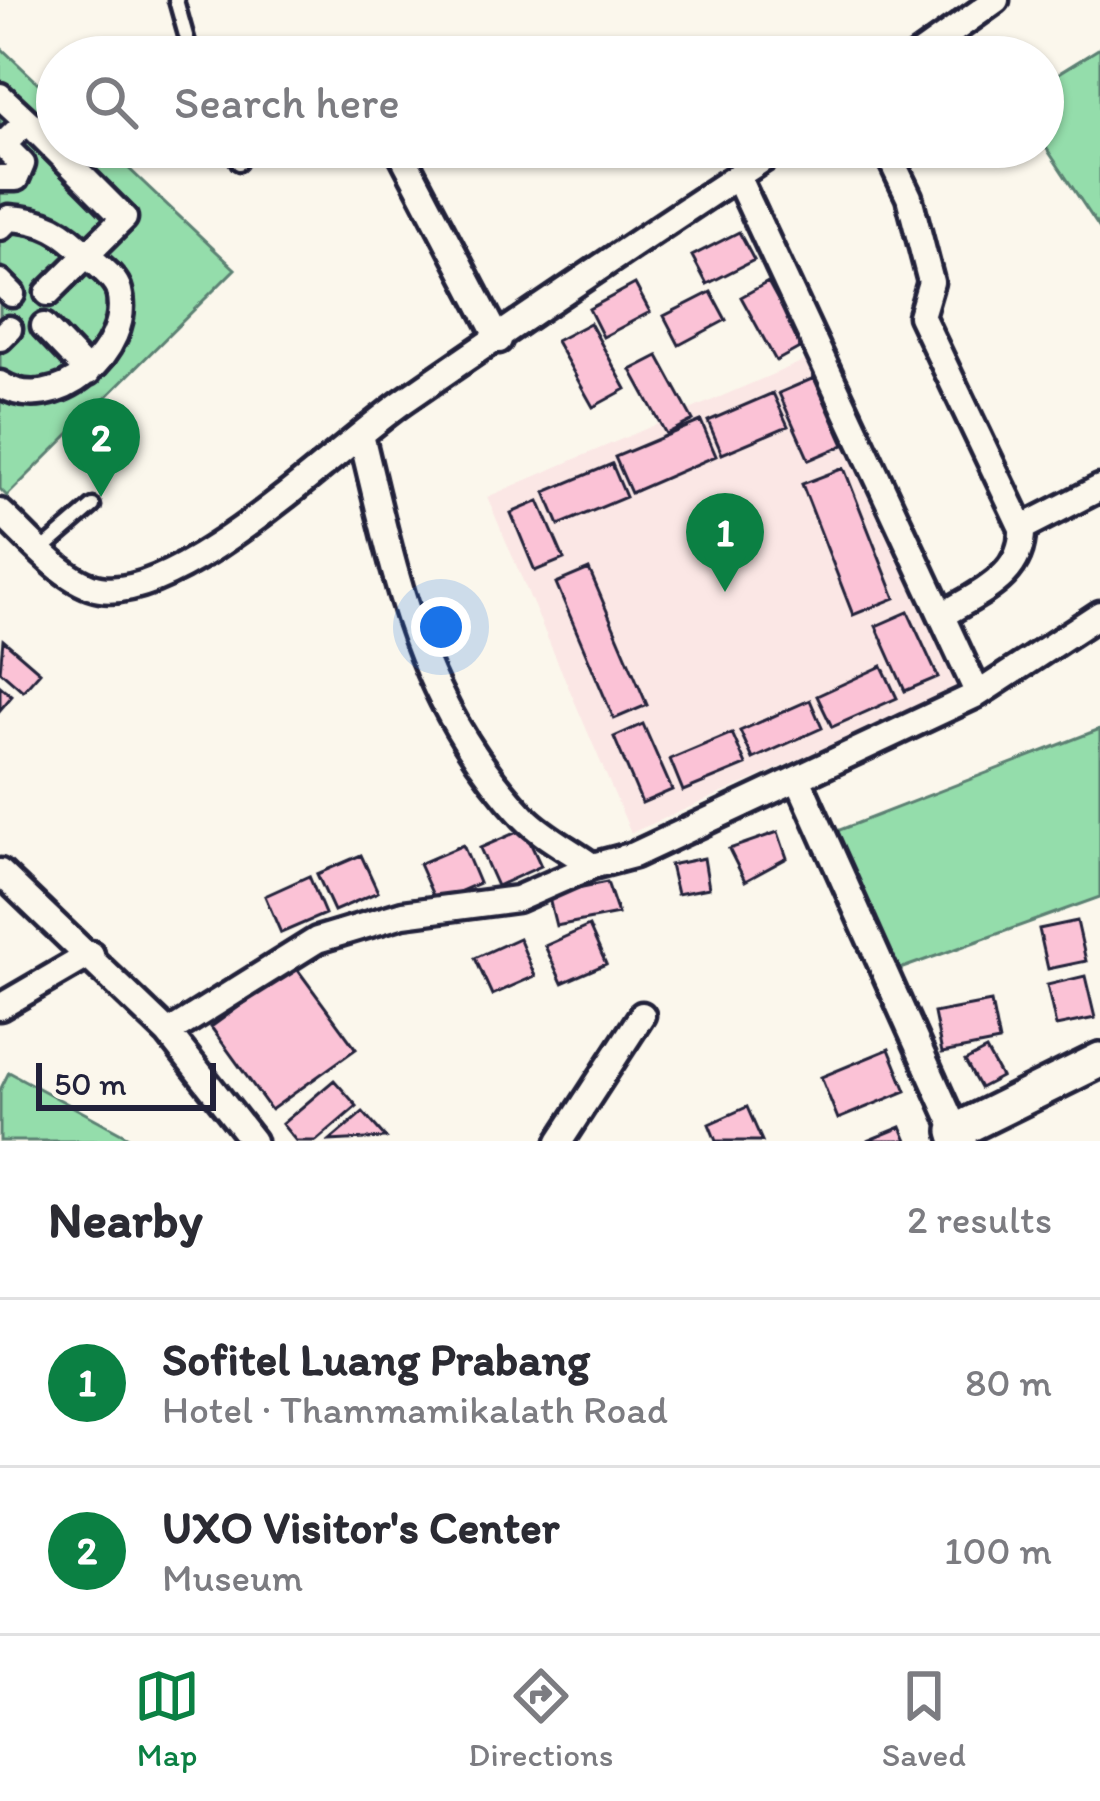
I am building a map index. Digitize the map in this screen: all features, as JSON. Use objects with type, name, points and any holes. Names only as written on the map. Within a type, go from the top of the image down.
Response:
[{"type":"street","points":[[945,36],[996,0]]},
{"type":"street","points":[[0,96],[36,130]]},
{"type":"street","points":[[0,178],[16,178],[22,164],[2,143],[27,121]]},
{"type":"street","points":[[48,293],[124,218],[74,168]]},
{"type":"street","points":[[409,168],[499,340]]},
{"type":"street","points":[[0,512],[81,581],[101,590],[153,580],[258,517],[362,439],[400,404],[749,168]]},
{"type":"street","points":[[895,168],[909,197],[932,282],[921,316],[1022,528],[1023,552],[1014,566],[943,615]]},
{"type":"street","points":[[736,176],[978,694]]},
{"type":"street","points":[[0,384],[7,389],[52,390],[88,372],[110,350],[122,321],[119,286],[63,231],[35,220],[3,218]]},
{"type":"street","points":[[44,326],[88,372]]},
{"type":"street","points":[[362,439],[408,627],[462,737],[526,819],[592,866]]},
{"type":"street","points":[[1022,528],[1100,488]]},
{"type":"street","points":[[168,1033],[317,940],[403,914],[517,899],[592,866],[634,854],[978,694],[1100,614]]},
{"type":"street","points":[[799,779],[958,1136],[1100,1060]]},
{"type":"street","points":[[0,872],[91,954],[168,1033],[253,1141]]},
{"type":"street","points":[[0,1007],[91,954]]},
{"type":"street","points":[[560,1141],[642,1016]]},
{"type":"lane","points":[[176,0],[186,36]]},
{"type":"lane","points":[[43,550],[93,506]]},
{"type":"shaded area","points":[[820,354],[964,687],[631,833],[487,497]]},
{"type":"green space","points":[[0,47],[36,81],[36,168],[128,168],[235,269],[7,496],[0,489]]},
{"type":"green space","points":[[1100,48],[1100,229],[1060,168],[1064,168],[1064,70]]},
{"type":"green space","points":[[1100,729],[1100,897],[886,974],[824,836]]},
{"type":"green space","points":[[9,1072],[136,1141],[0,1141],[0,1090]]},
{"type":"building","points":[[739,232],[754,260],[707,284],[692,256]]},
{"type":"building","points":[[768,282],[803,346],[776,361],[741,297]]},
{"type":"building","points":[[635,284],[650,312],[603,337],[589,309]]},
{"type":"building","points":[[711,292],[726,320],[679,345],[664,316]]},
{"type":"building","points":[[590,323],[626,389],[593,407],[556,341]]},
{"type":"building","points":[[658,356],[693,420],[666,434],[631,370]]},
{"type":"building","points":[[814,378],[844,445],[809,460],[779,393]]},
{"type":"building","points":[[773,393],[788,426],[722,454],[708,421]]},
{"type":"building","points":[[701,421],[716,456],[631,493],[615,457]]},
{"type":"building","points":[[612,464],[626,497],[559,525],[545,492]]},
{"type":"building","points":[[844,468],[895,598],[853,615],[802,484]]},
{"type":"building","points":[[539,501],[564,559],[535,571],[511,513]]},
{"type":"building","points":[[589,569],[647,705],[614,719],[556,583]]},
{"type":"building","points":[[908,612],[938,677],[905,691],[876,626]]},
{"type":"building","points":[[3,640],[40,672],[23,691],[0,671]]},
{"type":"building","points":[[882,666],[897,698],[832,727],[817,696]]},
{"type":"building","points":[[0,686],[12,696],[0,710]]},
{"type":"building","points":[[810,700],[822,728],[753,759],[740,731]]},
{"type":"building","points":[[643,724],[672,790],[642,803],[614,737]]},
{"type":"building","points":[[732,733],[746,765],[683,791],[670,759]]},
{"type":"building","points":[[524,829],[541,866],[497,886],[480,848]]},
{"type":"building","points":[[778,832],[787,858],[745,881],[729,849]]},
{"type":"building","points":[[463,845],[479,883],[436,902],[419,864]]},
{"type":"building","points":[[361,855],[378,892],[334,911],[317,874]]},
{"type":"building","points":[[704,858],[709,888],[677,894],[670,865]]},
{"type":"building","points":[[309,876],[325,914],[281,933],[265,896]]},
{"type":"building","points":[[607,882],[618,914],[556,926],[548,894]]},
{"type":"building","points":[[1077,921],[1086,961],[1048,969],[1039,929]]},
{"type":"building","points":[[589,926],[606,964],[562,983],[545,946]]},
{"type":"building","points":[[519,938],[535,976],[492,995],[475,958]]},
{"type":"building","points":[[295,966],[356,1049],[271,1110],[211,1027]]},
{"type":"building","points":[[1085,976],[1095,1018],[1056,1026],[1047,985]]},
{"type":"building","points":[[991,1002],[999,1042],[942,1053],[934,1013]]},
{"type":"building","points":[[889,1049],[906,1091],[838,1119],[821,1077]]},
{"type":"building","points":[[986,1050],[1001,1077],[980,1088],[965,1061]]},
{"type":"building","points":[[334,1080],[357,1106],[316,1141],[296,1141],[282,1124]]},
{"type":"building","points":[[747,1107],[762,1141],[716,1141],[709,1124]]},
{"type":"building","points":[[363,1112],[386,1138],[329,1141]]},
{"type":"building","points":[[901,1127],[907,1141],[867,1141]]},
{"type":"place","name":"UXO Visitor's Center","points":[[101,497]]},
{"type":"place","name":"Sofitel Luang Prabang","points":[[725,592]]}]
